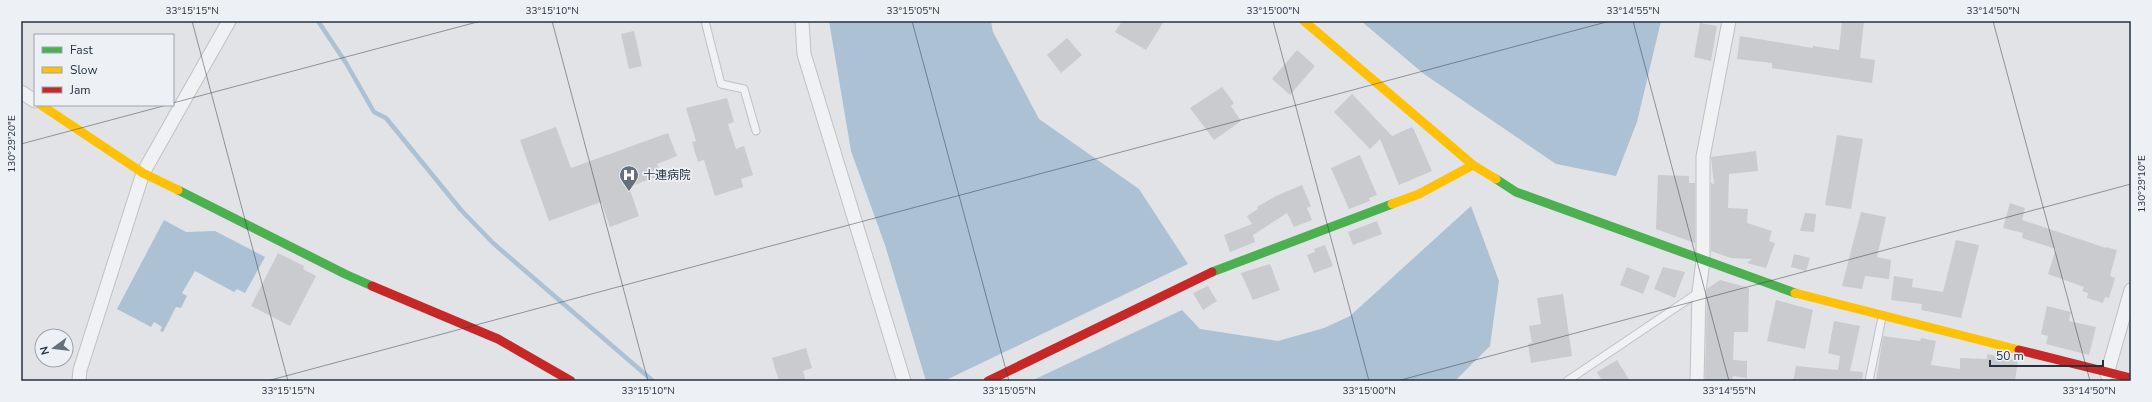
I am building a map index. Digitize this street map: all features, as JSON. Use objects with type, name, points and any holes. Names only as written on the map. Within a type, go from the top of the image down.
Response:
[{"type":"street","points":[[79,381],[80,370],[143,173],[229,21]]},
{"type":"street","points":[[802,21],[804,54],[904,381]]},
{"type":"street","points":[[1304,21],[1473,165],[1516,192],[1808,298],[2107,374],[2131,378]]},
{"type":"street","points":[[1697,381],[1699,292],[1703,260],[1703,157],[1729,21]]},
{"type":"street","points":[[21,92],[34,100]]},
{"type":"street","points":[[42,106],[143,173],[345,274],[498,339],[571,381]]},
{"type":"street","points":[[988,381],[1209,272],[1419,194],[1473,165]]},
{"type":"street","points":[[2107,374],[2131,290]]},
{"type":"lane","points":[[704,21],[721,84],[744,89],[756,131]]},
{"type":"lane","points":[[1567,381],[1699,292]]},
{"type":"lane","points":[[1868,381],[1882,316]]},
{"type":"water","points":[[829,21],[991,21],[993,32],[1039,119],[1139,189],[1188,264],[944,381],[926,381],[885,245],[851,151]]},
{"type":"water","points":[[1361,21],[1661,21],[1637,122],[1616,176],[1556,164],[1424,74]]},
{"type":"water","points":[[1471,206],[1499,281],[1490,346],[1455,381],[1031,381],[1182,310],[1200,329],[1278,341],[1324,328],[1350,316]]},
{"type":"water","points":[[164,220],[186,232],[215,231],[265,257],[245,293],[237,289],[234,292],[195,271],[182,293],[187,296],[181,308],[176,307],[163,332],[160,331],[162,327],[154,322],[151,327],[117,309]]},
{"type":"building","points":[[1122,21],[1164,21],[1146,50],[1115,32]]},
{"type":"building","points":[[1842,21],[1864,21],[1860,58],[1875,60],[1872,83],[1772,68],[1772,63],[1737,59],[1740,36],[1813,48],[1813,46],[1839,50]]},
{"type":"building","points":[[1700,23],[1717,26],[1711,61],[1694,57]]},
{"type":"building","points":[[634,31],[642,66],[629,69],[621,34]]},
{"type":"building","points":[[1067,38],[1082,55],[1061,73],[1047,55]]},
{"type":"building","points":[[1297,50],[1315,66],[1290,95],[1272,79]]},
{"type":"building","points":[[1222,87],[1234,103],[1231,106],[1241,121],[1214,140],[1190,108]]},
{"type":"building","points":[[1352,94],[1392,136],[1412,127],[1432,171],[1399,185],[1380,139],[1370,149],[1334,112]]},
{"type":"building","points":[[727,98],[734,122],[728,124],[736,149],[744,146],[753,175],[741,179],[743,187],[715,196],[704,160],[698,162],[692,142],[696,141],[686,108]]},
{"type":"building","points":[[556,127],[571,168],[668,133],[677,156],[657,164],[661,175],[629,187],[639,216],[610,227],[601,202],[549,221],[520,140]]},
{"type":"building","points":[[1837,135],[1863,139],[1851,209],[1825,205]]},
{"type":"building","points":[[1756,151],[1758,171],[1729,174],[1728,208],[1748,209],[1747,223],[1772,231],[1769,241],[1775,243],[1766,268],[1747,263],[1752,259],[1731,258],[1711,251],[1711,183],[1714,184],[1711,157]]},
{"type":"building","points":[[1360,155],[1377,195],[1369,198],[1370,201],[1349,209],[1331,168]]},
{"type":"building","points":[[1658,175],[1689,176],[1689,183],[1695,183],[1695,243],[1656,229]]},
{"type":"building","points":[[1302,185],[1311,206],[1307,208],[1312,220],[1294,227],[1287,213],[1253,235],[1255,242],[1230,252],[1224,235],[1252,224],[1247,216],[1258,209],[1257,207],[1276,196]]},
{"type":"building","points":[[2010,203],[2025,208],[2022,220],[2106,248],[2117,250],[2110,276],[2115,278],[2109,298],[2105,297],[2103,303],[2087,298],[2088,293],[2082,291],[2084,287],[2048,274],[2056,249],[2022,238],[2023,233],[2003,228]]},
{"type":"building","points":[[1861,212],[1886,217],[1877,257],[1891,260],[1889,279],[1865,276],[1862,289],[1842,286]]},
{"type":"building","points":[[1805,213],[1816,214],[1814,232],[1800,231]]},
{"type":"building","points":[[1377,221],[1382,234],[1353,245],[1348,232]]},
{"type":"building","points":[[1956,240],[1979,245],[1961,318],[1921,310],[1922,304],[1891,300],[1894,276],[1913,279],[1912,287],[1943,292]]},
{"type":"building","points":[[1325,245],[1333,266],[1314,273],[1307,255],[1315,252],[1314,249]]},
{"type":"building","points":[[278,253],[304,266],[303,269],[316,276],[290,326],[251,306]]},
{"type":"building","points":[[1794,254],[1810,258],[1806,271],[1791,267]]},
{"type":"building","points":[[1270,264],[1280,290],[1253,300],[1241,273]]},
{"type":"building","points":[[1627,267],[1650,276],[1643,294],[1620,285]]},
{"type":"building","points":[[1663,267],[1685,272],[1675,298],[1654,289]]},
{"type":"building","points":[[1720,280],[1749,288],[1748,332],[1734,332],[1733,360],[1747,361],[1747,378],[1733,376],[1732,381],[1705,381],[1707,289]]},
{"type":"building","points":[[1208,286],[1217,301],[1203,310],[1193,293]]},
{"type":"building","points":[[1563,294],[1572,356],[1531,363],[1528,344],[1532,343],[1529,326],[1541,324],[1537,298]]},
{"type":"building","points":[[1776,300],[1813,310],[1805,349],[1767,341]]},
{"type":"building","points":[[2047,306],[2071,312],[2069,321],[2096,327],[2089,355],[2046,344],[2048,336],[2041,334]]},
{"type":"building","points":[[1834,321],[1860,326],[1850,371],[1863,372],[1862,381],[1793,381],[1796,366],[1838,370],[1840,356],[1828,353]]},
{"type":"building","points":[[1883,336],[1920,341],[1921,338],[1936,341],[1931,365],[1960,369],[1960,358],[1987,359],[1987,354],[2018,361],[2015,381],[1876,381]]},
{"type":"building","points":[[806,348],[812,368],[803,371],[806,381],[779,381],[772,358]]},
{"type":"building","points":[[1617,360],[1630,381],[1602,381],[1597,372]]},
{"type":"waterway","points":[[318,21],[346,63],[374,112],[386,118],[461,210],[493,243],[653,381]]},
{"type":"traffic: fast","points":[[1496,179],[1516,192],[1795,293]]},
{"type":"traffic: fast","points":[[178,190],[345,274],[372,286]]},
{"type":"traffic: fast","points":[[1212,272],[1392,204]]},
{"type":"traffic: slow","points":[[1304,21],[1473,165],[1496,179]]},
{"type":"traffic: slow","points":[[42,106],[143,173],[178,190]]},
{"type":"traffic: slow","points":[[1392,204],[1419,194],[1473,165]]},
{"type":"traffic: slow","points":[[1795,293],[2019,350]]},
{"type":"traffic: jam","points":[[988,381],[1212,272]]},
{"type":"traffic: jam","points":[[372,286],[498,339],[571,381]]},
{"type":"traffic: jam","points":[[2019,350],[2131,378]]},
{"type":"place","name":"十連病院","points":[[629,192]]}]
